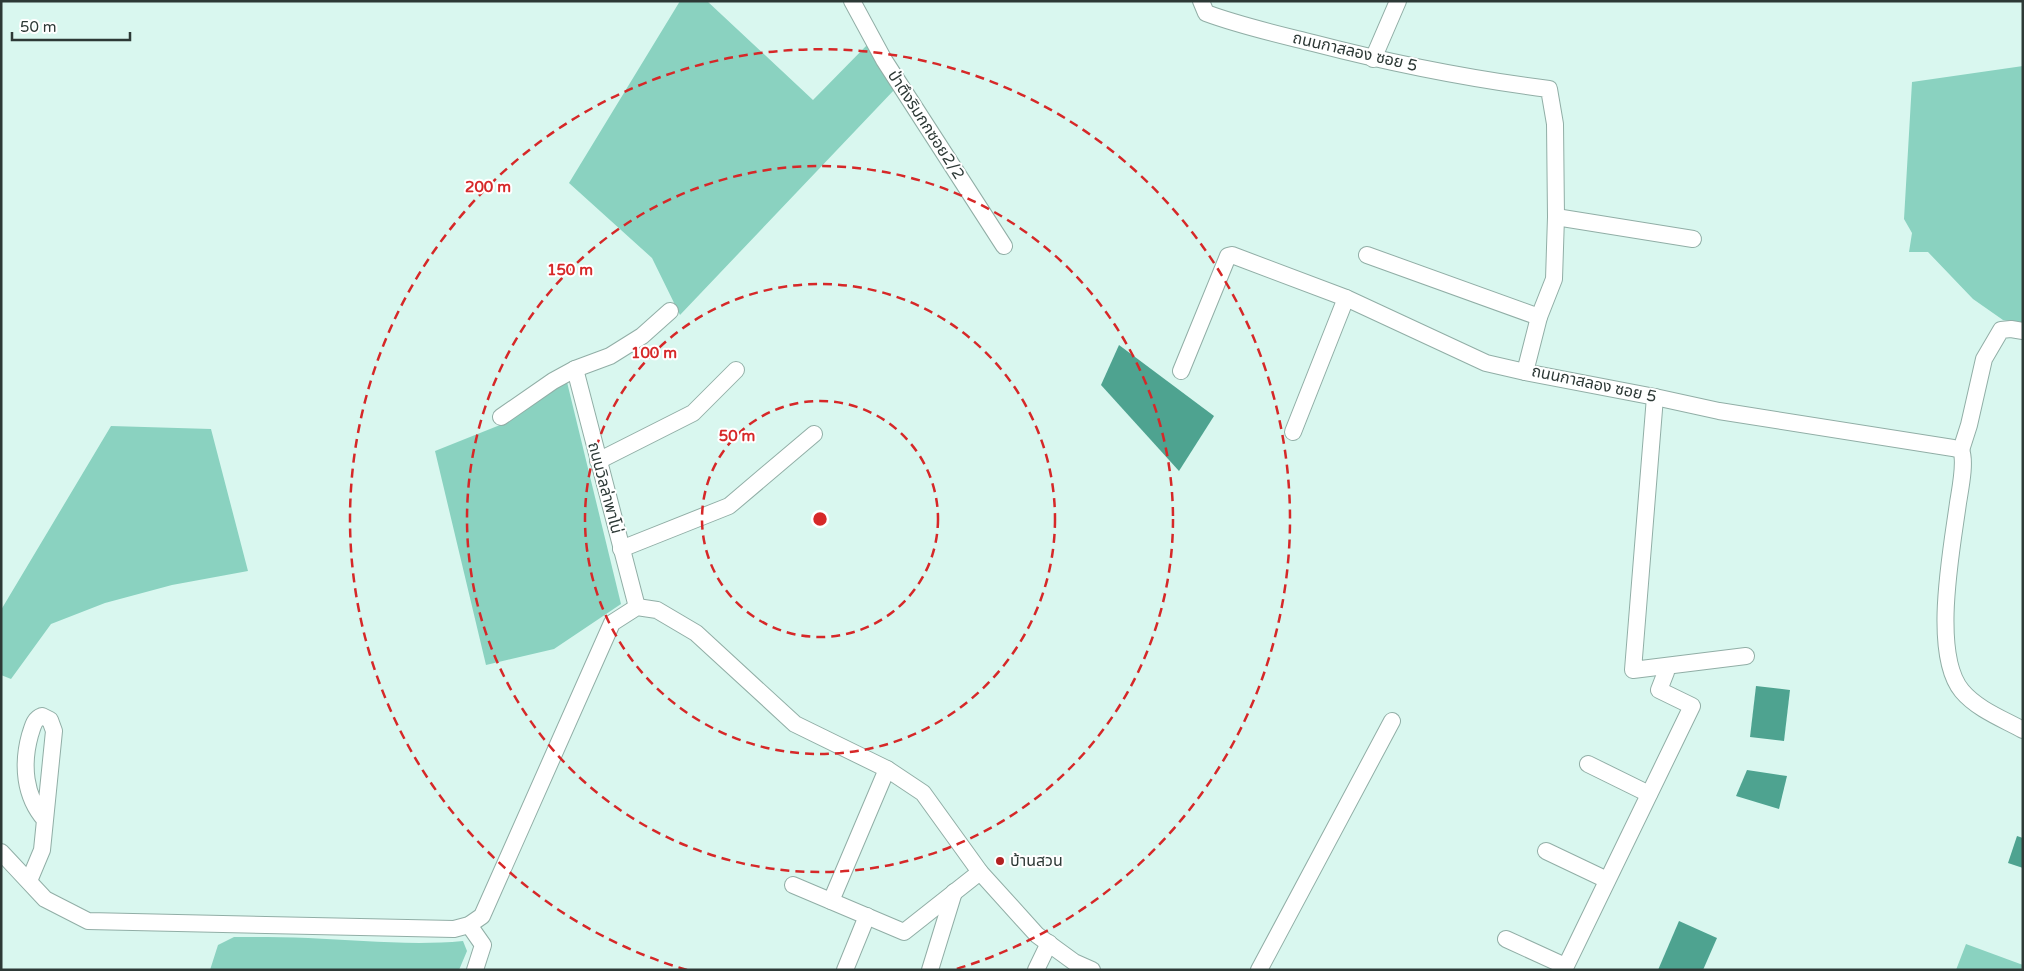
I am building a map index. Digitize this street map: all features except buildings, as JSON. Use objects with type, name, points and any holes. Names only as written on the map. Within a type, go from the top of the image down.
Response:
[{"type":"street","name":"ป่าตึงริมกกซอย2/2","points":[[852,1],[884,60],[1004,246]]},
{"type":"street","name":"ถนนกาสลอง ซอย 5","points":[[1202,1],[1206,13],[1229,22],[1373,58],[1549,89],[1555,124],[1556,216],[1554,279],[1539,316],[1525,372],[1719,411],[1961,450]]},
{"type":"street","points":[[1373,58],[1398,1]]},
{"type":"street","points":[[1556,216],[1693,239]]},
{"type":"street","points":[[1181,371],[1230,255],[1346,298],[1486,363],[1525,372]]},
{"type":"street","points":[[1367,255],[1539,316]]},
{"type":"street","points":[[1293,432],[1346,298]]},
{"type":"street","points":[[501,417],[553,381],[575,369],[610,356],[634,341],[670,311]]},
{"type":"street","points":[[2023,331],[2002,330],[1984,359],[1970,425],[1961,450],[1963,456],[1946,599],[1946,633],[1953,674],[1962,691],[1976,703],[2023,730]]},
{"type":"street","name":"ถนนวิลล่าพาโน่","points":[[575,369],[636,607]]},
{"type":"street","points":[[598,461],[693,413],[736,370]]},
{"type":"street","points":[[1655,397],[1633,670],[1746,656]]},
{"type":"street","points":[[621,550],[729,506],[814,434]]},
{"type":"street","points":[[1,852],[45,899],[88,921],[454,929],[469,925],[482,916],[612,623],[636,607],[657,610],[696,633],[795,724],[887,769],[923,794],[980,872],[1037,934],[1074,962],[1092,970]]},
{"type":"street","points":[[1506,939],[1564,968],[1692,706],[1659,690],[1666,672]]},
{"type":"street","points":[[29,882],[42,850],[54,731],[50,720],[42,716],[34,722],[27,746],[24,767],[33,798],[45,820]]},
{"type":"street","points":[[1260,970],[1392,721]]},
{"type":"street","points":[[1588,764],[1649,794]]},
{"type":"street","points":[[831,901],[887,769]]},
{"type":"street","points":[[1546,851],[1608,880]]},
{"type":"street","points":[[793,885],[904,932],[980,872]]},
{"type":"street","points":[[930,970],[954,892]]},
{"type":"street","points":[[845,970],[867,916]]},
{"type":"street","points":[[469,925],[483,945],[475,970]]},
{"type":"street","points":[[1036,970],[1049,943]]},
{"type":"shaded area","points":[[680,1],[707,1],[813,100],[869,43],[895,89],[680,315],[652,258],[569,183]]},
{"type":"shaded area","points":[[2023,66],[2023,324],[2003,320],[1973,299],[1928,252],[1909,252],[1912,233],[1904,219],[1912,82]]},
{"type":"shaded area","points":[[1119,345],[1214,416],[1179,471],[1101,385]]},
{"type":"shaded area","points":[[567,382],[621,604],[554,649],[486,665],[435,451],[500,425]]},
{"type":"shaded area","points":[[111,426],[211,429],[248,571],[172,585],[105,603],[51,624],[11,679],[1,675],[1,610]]},
{"type":"shaded area","points":[[1756,686],[1790,690],[1784,741],[1750,737]]},
{"type":"shaded area","points":[[1747,770],[1787,776],[1779,809],[1736,796]]},
{"type":"shaded area","points":[[2017,836],[2023,838],[2023,868],[2008,863]]},
{"type":"shaded area","points":[[1679,921],[1717,938],[1703,970],[1658,970]]},
{"type":"shaded area","points":[[234,937],[405,943],[463,941],[467,951],[459,970],[210,970],[218,945]]},
{"type":"shaded area","points":[[1966,944],[2023,965],[2023,970],[1956,970]]},
{"type":"place","name":"บ้านสวน","points":[[1000,861]]}]
